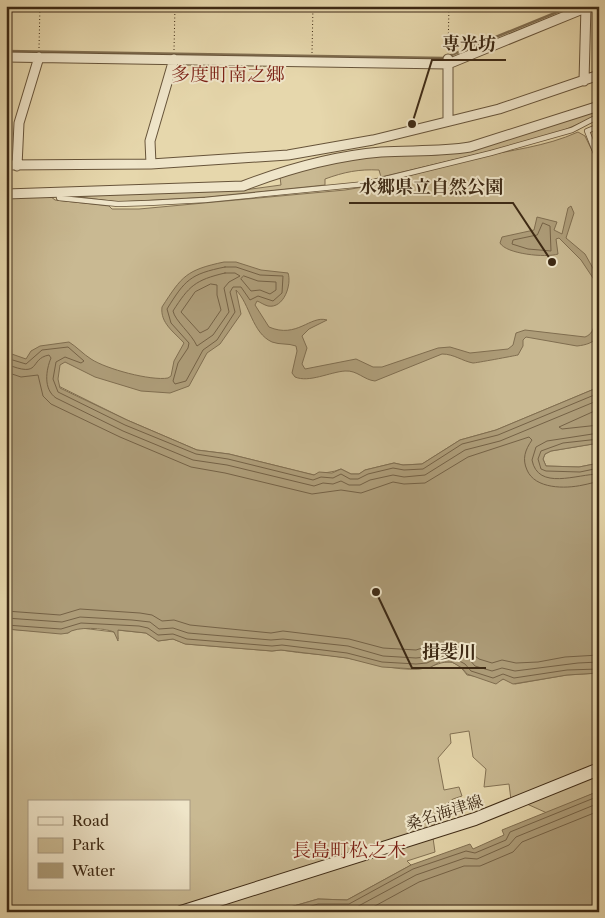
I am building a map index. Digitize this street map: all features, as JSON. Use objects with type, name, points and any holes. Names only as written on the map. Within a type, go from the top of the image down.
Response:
[{"type":"main road","name":"桑名海津線","points":[[181,912],[475,820],[599,769]]},
{"type":"street","points":[[6,57],[39,52],[174,59],[448,59],[587,7],[584,81]]},
{"type":"street","points":[[17,166],[19,123],[39,52]]},
{"type":"street","points":[[151,164],[150,141],[174,59]]},
{"type":"street","points":[[448,59],[448,121]]},
{"type":"street","points":[[6,166],[151,164],[288,155],[373,140],[499,109],[599,75]]},
{"type":"street","points":[[6,194],[243,186],[273,175],[347,157],[381,152],[450,150],[470,147],[497,140],[599,106]]},
{"type":"lane","points":[[59,193],[59,198],[118,204],[205,200],[365,184],[491,153],[572,130],[599,116]]},
{"type":"lane","points":[[586,124],[599,161]]},
{"type":"lane","points":[[587,131],[599,126]]},
{"type":"path","points":[[39,52],[40,6]]},
{"type":"path","points":[[174,49],[175,6]]},
{"type":"path","points":[[312,52],[313,6]]},
{"type":"path","points":[[448,59],[449,6]]},
{"type":"green space","points":[[599,109],[599,115],[562,131],[491,151],[381,177],[379,170],[358,171],[325,179],[325,185],[207,197],[118,202],[73,196],[244,190],[281,185],[280,177],[330,163],[383,155],[452,153]]},
{"type":"green space","points":[[578,132],[585,136],[599,165],[599,387],[496,430],[460,440],[422,464],[403,465],[394,463],[365,470],[359,474],[351,474],[341,469],[314,475],[229,454],[197,450],[127,420],[6,360],[6,197],[50,196],[55,200],[109,206],[112,209],[139,209],[345,190],[378,184],[475,158],[540,145]]},
{"type":"green space","points":[[599,443],[599,463],[579,467],[546,466],[543,459],[545,454],[551,451]]},
{"type":"green space","points":[[81,628],[114,632],[118,639],[117,630],[146,633],[158,641],[173,639],[186,644],[272,651],[281,650],[347,658],[401,669],[426,668],[450,662],[461,668],[467,675],[500,680],[507,679],[515,684],[567,675],[599,673],[599,765],[511,800],[509,784],[484,787],[486,769],[473,757],[469,731],[450,734],[451,743],[438,758],[444,790],[459,787],[462,796],[453,799],[434,814],[435,829],[185,907],[162,912],[6,912],[6,629],[68,633]]},
{"type":"green space","points":[[599,775],[599,791],[547,813],[527,804]]},
{"type":"green space","points":[[433,838],[435,852],[407,861],[411,865],[347,900],[318,899],[273,912],[197,912]]},
{"type":"water","points":[[571,206],[574,213],[566,238],[585,254],[599,279],[599,287],[581,260],[559,238],[556,239],[558,254],[552,255],[518,252],[504,247],[500,243],[502,237],[534,230],[537,217],[557,222],[554,230],[562,234],[568,208]]},
{"type":"water","points":[[224,262],[236,262],[261,270],[288,273],[288,289],[286,295],[278,304],[268,306],[257,301],[255,305],[269,327],[287,330],[295,329],[321,319],[327,320],[309,329],[302,336],[307,348],[302,364],[305,369],[356,359],[373,367],[382,367],[438,348],[450,347],[470,353],[508,349],[513,345],[516,333],[525,330],[585,337],[592,332],[599,309],[599,336],[592,342],[583,345],[577,346],[526,337],[523,340],[523,346],[518,355],[473,363],[442,354],[375,381],[349,371],[301,379],[295,377],[292,373],[297,351],[296,346],[275,343],[265,338],[236,290],[241,314],[220,344],[207,353],[189,386],[170,393],[141,391],[95,377],[65,362],[60,365],[58,379],[60,388],[127,420],[197,450],[229,454],[314,475],[319,472],[332,473],[341,469],[351,474],[359,474],[365,470],[394,463],[403,465],[422,464],[460,440],[496,430],[599,387],[599,443],[551,451],[545,454],[543,459],[546,466],[579,467],[599,463],[599,673],[567,675],[513,684],[503,679],[496,684],[467,674],[462,668],[452,662],[440,662],[429,668],[416,669],[382,667],[347,658],[281,650],[272,651],[185,644],[173,639],[158,641],[146,633],[118,630],[118,641],[114,632],[98,629],[77,629],[61,634],[6,629],[6,352],[26,359],[31,351],[40,346],[69,342],[91,359],[107,367],[151,378],[168,378],[171,376],[174,361],[184,343],[165,323],[162,307],[180,281],[186,276],[201,268]]},
{"type":"water","points":[[599,791],[599,912],[273,912],[318,899],[347,900],[411,865],[470,844],[473,849],[504,835],[502,830]]},
{"type":"waterway","points":[[6,51],[444,58],[572,6]]},
{"type":"place","name":"専光坊","points":[[412,124]]},
{"type":"place","name":"水郷県立自然公園","points":[[552,262]]},
{"type":"place","name":"揖斐川","points":[[376,592]]},
{"type":"district","name":"多度町南之郷","points":[[228,74]]},
{"type":"district","name":"長島町松之木","points":[[349,850]]}]
